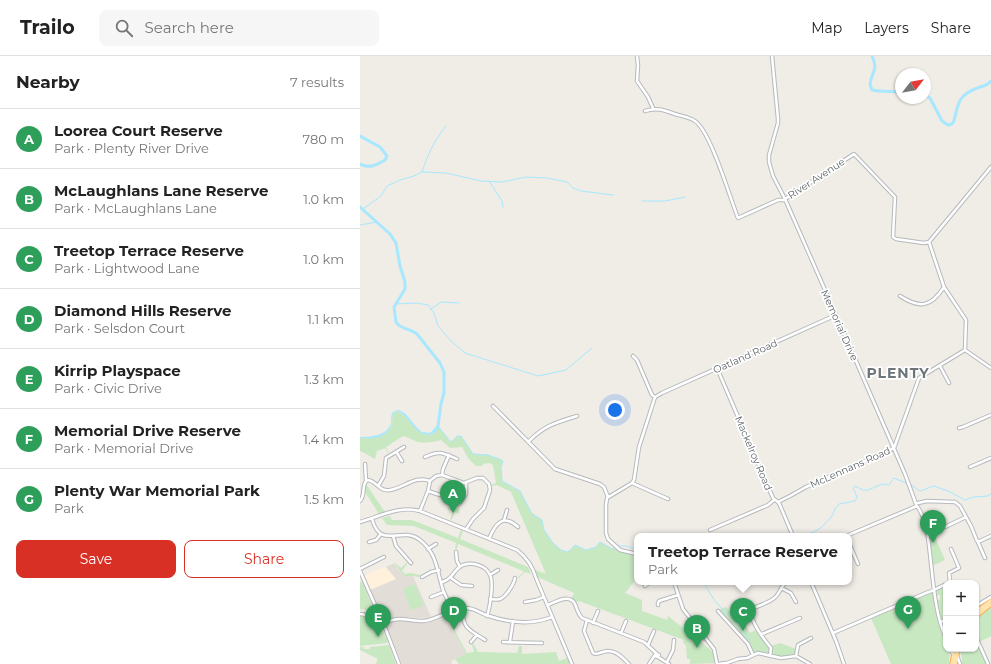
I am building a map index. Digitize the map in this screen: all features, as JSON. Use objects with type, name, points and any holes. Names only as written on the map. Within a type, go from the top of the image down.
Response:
[{"type":"main road","points":[[979,610],[991,602]]},
{"type":"main road","points":[[979,613],[991,602]]},
{"type":"main road","points":[[952,664],[955,652]]},
{"type":"main road","points":[[955,652],[958,664]]},
{"type":"street","points":[[637,56],[637,81],[648,97],[653,108]]},
{"type":"street","name":"River Avenue","points":[[772,56],[778,123],[769,155],[769,162],[773,176],[785,200],[854,154],[895,197],[893,237],[924,243],[929,242]]},
{"type":"street","points":[[645,111],[653,108],[670,112],[695,121],[712,146],[738,218],[778,200],[785,200]]},
{"type":"street","points":[[991,167],[929,242],[944,287],[966,320],[965,350],[991,368]]},
{"type":"street","name":"Memorial Drive","points":[[785,200],[925,521],[934,590],[943,629]]},
{"type":"street","points":[[900,296],[916,304],[926,304],[935,299],[944,287]]},
{"type":"street","name":"Oatland Road","points":[[655,397],[836,315]]},
{"type":"street","name":"McLennans Road","points":[[778,502],[806,487],[894,448],[920,378],[965,350]]},
{"type":"street","points":[[608,497],[632,483],[639,447],[655,397],[652,395],[637,360],[633,356]]},
{"type":"street","points":[[940,366],[949,383]]},
{"type":"street","name":"Mackelroy Road","points":[[717,368],[774,500],[778,502],[792,533]]},
{"type":"street","points":[[493,406],[555,470],[600,484],[604,487],[608,497],[606,505],[607,537],[620,550],[634,553]]},
{"type":"street","points":[[959,428],[991,415]]},
{"type":"street","points":[[528,442],[542,429],[577,416]]},
{"type":"street","points":[[378,486],[384,476],[386,458],[397,453],[404,447]]},
{"type":"street","points":[[425,457],[438,452],[457,459]]},
{"type":"street","points":[[397,453],[402,460]]},
{"type":"street","points":[[442,475],[449,456]]},
{"type":"street","points":[[970,467],[991,458]]},
{"type":"street","points":[[360,501],[366,480],[365,464]]},
{"type":"street","points":[[420,510],[430,482],[435,476],[442,475],[466,483],[481,478],[487,481],[490,487],[484,508],[468,529]]},
{"type":"street","points":[[366,480],[372,481],[383,490],[389,490],[417,480],[425,480],[430,482]]},
{"type":"street","points":[[459,504],[466,494],[466,483]]},
{"type":"street","points":[[632,483],[668,499]]},
{"type":"street","points":[[428,491],[440,496]]},
{"type":"street","points":[[710,530],[768,505],[774,500]]},
{"type":"street","points":[[852,533],[925,501],[955,502],[960,506],[966,517],[985,558]]},
{"type":"street","points":[[360,522],[404,509],[420,510],[462,528],[468,529],[518,552],[526,558],[535,573],[572,664]]},
{"type":"street","points":[[489,539],[495,526],[504,520],[507,510]]},
{"type":"street","points":[[940,521],[944,527],[966,517]]},
{"type":"street","points":[[372,519],[376,529],[385,536],[414,536],[422,542],[437,563],[444,592],[452,610]]},
{"type":"street","points":[[504,520],[512,522],[518,527]]},
{"type":"street","points":[[369,542],[375,541],[381,534]]},
{"type":"street","points":[[393,536],[396,546],[411,564]]},
{"type":"street","points":[[978,541],[991,536]]},
{"type":"street","points":[[428,549],[436,544]]},
{"type":"street","points":[[948,580],[948,574],[959,568],[951,549]]},
{"type":"street","points":[[852,550],[858,564]]},
{"type":"street","points":[[456,552],[457,561],[460,567]]},
{"type":"street","points":[[384,557],[360,571],[398,664]]},
{"type":"street","points":[[442,582],[451,578],[460,567],[470,564],[478,565],[485,569],[490,575],[490,599],[487,616]]},
{"type":"street","points":[[422,577],[439,570]]},
{"type":"street","points":[[490,575],[498,570]]},
{"type":"street","points":[[451,578],[458,584],[472,586]]},
{"type":"street","points":[[490,599],[499,600],[503,598],[514,582],[515,578]]},
{"type":"street","points":[[675,585],[684,611],[714,649],[718,664],[728,663]]},
{"type":"street","points":[[750,610],[773,599],[778,595],[782,585]]},
{"type":"street","points":[[812,585],[833,633],[844,664]]},
{"type":"street","points":[[833,633],[943,586]]},
{"type":"street","points":[[781,588],[791,593],[796,602]]},
{"type":"street","points":[[431,597],[444,592]]},
{"type":"street","points":[[663,600],[678,596]]},
{"type":"street","points":[[525,602],[544,597]]},
{"type":"street","points":[[979,604],[991,597]]},
{"type":"street","points":[[548,606],[564,599],[571,600],[580,616],[648,645],[657,655],[668,663],[673,650],[674,640]]},
{"type":"street","points":[[745,604],[750,610],[754,622],[771,648],[770,656]]},
{"type":"street","points":[[462,608],[466,628],[485,640]]},
{"type":"street","points":[[361,614],[376,624],[382,624],[398,619],[427,621],[435,619],[452,610],[462,608],[474,609],[487,616],[532,623],[552,617]]},
{"type":"street","points":[[594,623],[598,611]]},
{"type":"street","points":[[718,611],[747,643],[753,655]]},
{"type":"street","points":[[762,634],[801,618]]},
{"type":"street","points":[[587,620],[584,631],[593,653],[596,654],[605,651],[613,652],[629,664]]},
{"type":"street","points":[[510,641],[513,621]]},
{"type":"street","points":[[621,633],[626,621]]},
{"type":"street","points":[[648,645],[654,632]]},
{"type":"street","points":[[471,642],[477,635]]},
{"type":"street","points":[[796,656],[798,644],[811,638]]},
{"type":"street","points":[[503,642],[510,641],[525,644],[542,643]]},
{"type":"street","points":[[979,644],[988,664]]},
{"type":"street","points":[[724,664],[737,659],[745,659],[758,653],[781,658],[796,656],[810,664]]},
{"type":"street","points":[[648,664],[657,655]]},
{"type":"street","points":[[745,659],[746,664]]},
{"type":"shaded area","points":[[394,564],[404,576],[413,576],[431,617],[397,617],[383,619],[370,590],[396,579],[386,567]]},
{"type":"shaded area","points":[[385,567],[397,579],[369,591],[364,577],[370,572]]},
{"type":"shaded area","points":[[444,616],[446,617],[466,654],[451,661],[452,664],[402,664],[386,624],[396,621],[428,623]]},
{"type":"green space","points":[[397,411],[402,414],[422,433],[433,434],[439,427],[450,441],[453,441],[457,436],[461,436],[473,454],[488,455],[502,460],[502,481],[520,491],[532,513],[542,520],[544,530],[553,543],[561,550],[568,552],[575,545],[586,550],[596,547],[600,542],[622,552],[634,554],[634,582],[625,593],[642,600],[642,611],[667,620],[668,616],[712,651],[713,648],[716,663],[690,664],[690,659],[687,659],[686,646],[683,642],[684,640],[579,601],[575,603],[571,599],[574,593],[535,576],[533,569],[546,574],[511,492],[497,485],[491,486],[496,483],[493,465],[489,463],[483,464],[482,466],[476,466],[468,458],[462,447],[450,448],[441,440],[421,442],[403,436],[386,447],[389,455],[385,448],[377,451],[375,459],[361,451],[360,452],[360,438],[375,438],[384,434],[390,427],[393,414]]},
{"type":"green space","points":[[366,484],[385,512],[379,514],[365,492]]},
{"type":"green space","points":[[452,506],[460,507],[459,514],[455,512],[451,521],[453,511],[447,509]]},
{"type":"green space","points":[[390,516],[392,520],[412,520],[458,538],[461,530],[463,531],[460,539],[528,567],[531,574],[525,572],[519,578],[518,577],[523,573],[523,571],[458,544],[457,549],[455,549],[456,543],[414,526],[387,525],[382,518]]},
{"type":"green space","points":[[929,524],[945,560],[932,566],[927,525]]},
{"type":"green space","points":[[407,562],[402,571],[405,574],[411,573],[420,575],[419,577],[404,576],[395,564],[385,567],[395,563],[401,568]]},
{"type":"green space","points":[[362,581],[379,621],[377,622],[372,618],[372,612],[370,610],[360,609],[360,582]]},
{"type":"green space","points":[[414,584],[423,603],[422,606],[412,610],[403,589]]},
{"type":"green space","points":[[943,587],[943,619],[941,618],[937,601],[940,599],[940,595],[936,595],[936,591]]},
{"type":"green space","points":[[933,592],[943,633],[943,652],[950,652],[949,664],[891,664],[871,618]]},
{"type":"green space","points":[[726,607],[744,626],[745,625],[750,633],[758,629],[770,648],[770,653],[753,652],[749,645],[718,610]]},
{"type":"green space","points":[[991,608],[991,636],[979,642],[979,617]]},
{"type":"green space","points":[[446,614],[467,653],[474,652],[472,645],[473,643],[478,652],[517,653],[519,646],[522,646],[522,654],[556,652],[559,661],[567,658],[570,664],[459,664],[455,659],[466,654],[444,615]]},
{"type":"green space","points":[[360,615],[366,616],[382,628],[388,641],[387,643],[360,646]]},
{"type":"green space","points":[[780,643],[796,649],[795,654],[782,657],[772,655],[771,646]]},
{"type":"green space","points":[[389,645],[396,664],[377,664],[378,659],[360,650],[360,647],[369,649],[370,647]]},
{"type":"green space","points":[[979,647],[987,664],[962,664],[960,653],[979,652]]},
{"type":"water","points":[[397,410],[404,413],[422,432],[430,433],[437,426],[438,428],[433,434],[427,435],[422,433],[406,417],[397,411],[393,415],[391,425],[389,430],[383,436],[374,438],[360,438],[378,435],[386,431],[391,423],[392,413]]},
{"type":"waterway","points":[[872,56],[875,65],[870,84],[872,90],[895,92]]},
{"type":"waterway","points":[[931,100],[942,121],[948,125],[952,124],[958,104],[964,96],[991,81]]},
{"type":"waterway","points":[[363,209],[381,196],[387,186],[422,172],[432,148],[446,126]]},
{"type":"waterway","points":[[360,136],[380,147],[387,156],[385,160],[373,166],[360,164]]},
{"type":"waterway","points":[[422,172],[446,173],[481,181],[502,182],[526,177],[547,178],[567,182],[573,188],[581,191],[613,195]]},
{"type":"waterway","points":[[489,181],[502,201],[503,207]]},
{"type":"waterway","points":[[642,201],[665,201],[685,197]]},
{"type":"waterway","points":[[360,207],[390,234],[396,243],[400,266],[405,282],[405,289],[394,307],[396,322],[398,325],[417,334],[440,363],[444,372],[444,393],[436,430]]},
{"type":"waterway","points":[[360,225],[377,222]]},
{"type":"waterway","points":[[431,309],[441,302],[459,303]]},
{"type":"waterway","points":[[395,304],[417,303],[428,305],[434,313],[438,326],[450,340],[465,353],[538,376],[566,370],[592,348]]},
{"type":"waterway","points":[[438,426],[450,441],[453,441],[457,436],[461,436],[473,454],[488,455],[502,460],[502,481],[520,491],[532,514],[542,520],[544,530],[553,543],[561,550],[568,552],[575,545],[586,550],[596,547],[600,542],[612,549],[614,548]]},
{"type":"waterway","points":[[811,533],[822,527],[832,516],[839,504],[855,501],[857,497],[853,488],[855,486],[863,490],[868,490],[882,484],[889,485],[894,478],[906,483]]},
{"type":"waterway","points":[[911,485],[920,491],[934,486],[948,491],[965,500],[974,497],[988,496],[991,494]]},
{"type":"waterway","points":[[618,546],[627,546],[634,549]]},
{"type":"waterway","points":[[705,585],[715,601],[724,611],[733,617],[750,640]]},
{"type":"place","name":"Loorea Court Reserve","points":[[453,513]]},
{"type":"place","name":"Memorial Drive Reserve","points":[[933,543]]},
{"type":"place","name":"Plenty War Memorial Park","points":[[908,629]]},
{"type":"place","name":"Diamond Hills Reserve","points":[[454,630]]},
{"type":"place","name":"Treetop Terrace Reserve","points":[[743,631]]},
{"type":"place","name":"Kirrip Playspace","points":[[378,637]]},
{"type":"place","name":"McLaughlans Lane Reserve","points":[[697,648]]},
{"type":"district","name":"PLENTY","points":[[898,373]]}]
